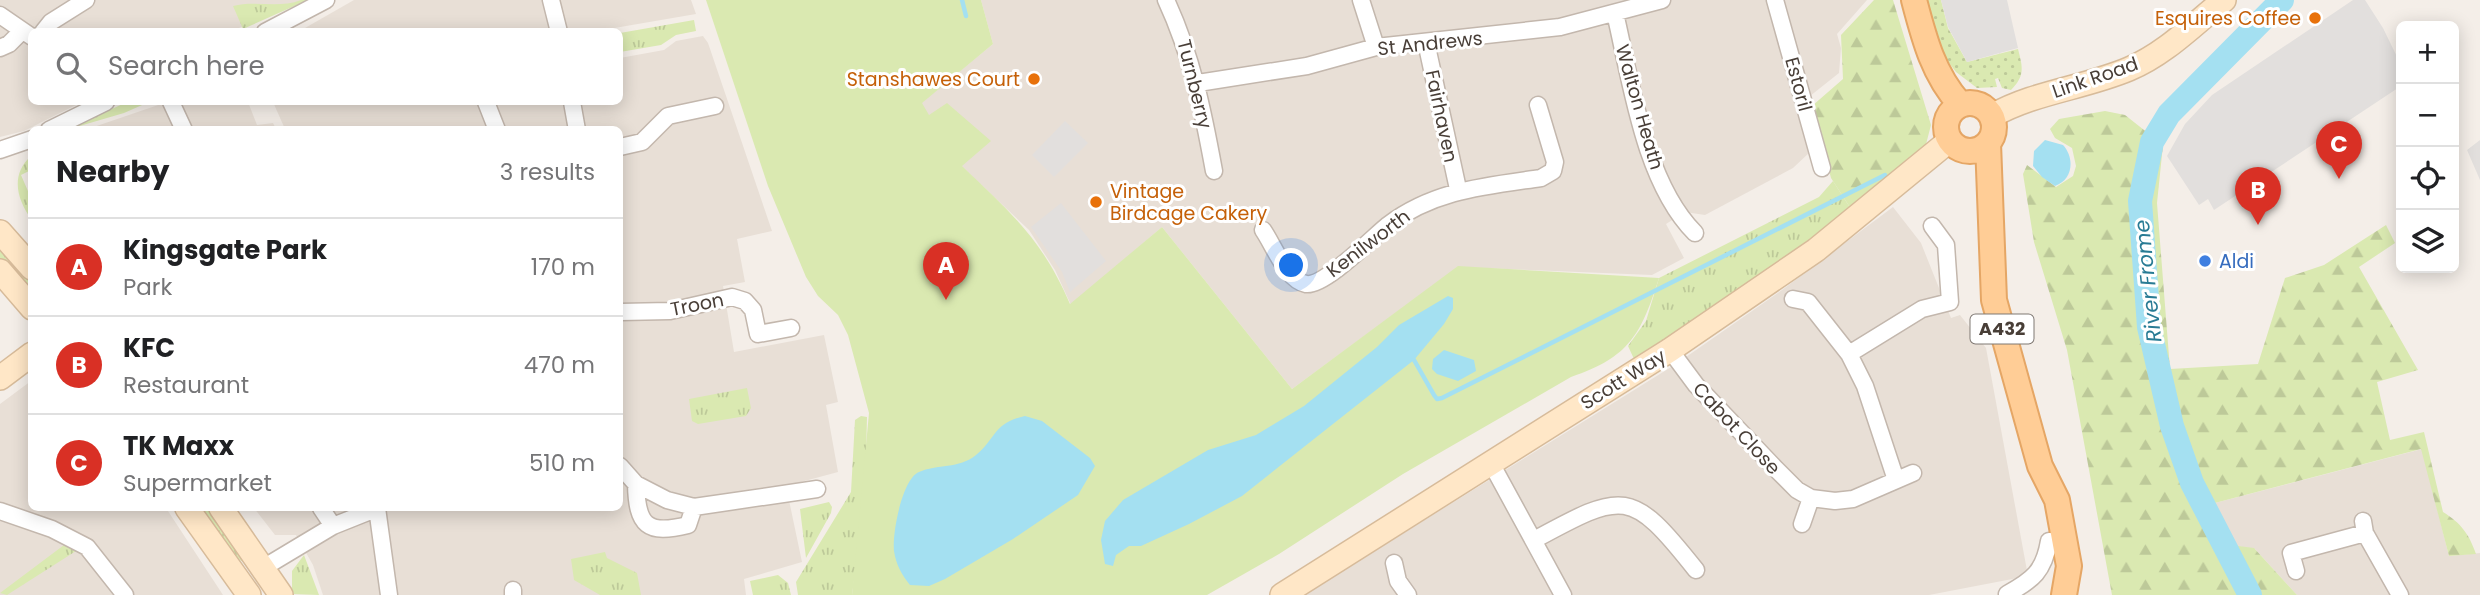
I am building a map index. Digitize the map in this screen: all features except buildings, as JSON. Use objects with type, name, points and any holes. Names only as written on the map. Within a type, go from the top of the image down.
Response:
[{"type":"main road","points":[[1914,0],[1929,55],[1949,92],[1960,104]]},
{"type":"main road","points":[[1989,189],[1957,146],[1945,122],[1949,113],[1960,104],[1978,104],[1992,116]]},
{"type":"main road","name":"A432","points":[[1992,116],[1994,125],[1989,143],[1989,189],[1994,300],[2040,466],[2057,500],[2069,566],[2064,595]]},
{"type":"main road","points":[[1957,146],[1981,149],[1989,143]]},
{"type":"main road","name":"A432","points":[[2040,466],[2042,506],[2064,595]]},
{"type":"street","points":[[46,28],[51,22],[86,0]]},
{"type":"street","points":[[273,28],[326,0]]},
{"type":"street","points":[[551,0],[558,28]]},
{"type":"street","name":"Turnberry","points":[[1166,0],[1179,24],[1198,83],[1214,171]]},
{"type":"street","points":[[1361,0],[1376,47]]},
{"type":"street","name":"St Andrews","points":[[1198,83],[1307,66],[1376,47],[1560,27],[1662,0]]},
{"type":"street","name":"Estoril","points":[[1775,0],[1822,168]]},
{"type":"street","name":"Link Road","points":[[1992,116],[2031,98],[2130,69],[2166,48],[2224,0]]},
{"type":"street","name":"Walton Heath","points":[[1615,13],[1641,124],[1662,184],[1695,233]]},
{"type":"street","points":[[0,15],[27,34],[0,48]]},
{"type":"street","name":"Fairhaven","points":[[1426,42],[1458,190]]},
{"type":"street","points":[[172,105],[182,126]]},
{"type":"street","points":[[487,105],[495,126]]},
{"type":"street","points":[[573,105],[576,126]]},
{"type":"street","name":"Kenilworth","points":[[1263,230],[1293,278],[1306,284],[1315,282],[1408,211],[1458,190],[1541,178],[1553,171],[1555,162],[1538,105]]},
{"type":"street","points":[[623,145],[642,142],[668,116],[715,106]]},
{"type":"street","points":[[54,126],[78,107]]},
{"type":"street","points":[[0,150],[25,142]]},
{"type":"street","points":[[0,163],[25,142]]},
{"type":"street","name":"Scott Way","points":[[1282,595],[1670,350],[1816,250],[1957,146]]},
{"type":"street","points":[[1849,354],[1922,309],[1950,302],[1946,245],[1932,226]]},
{"type":"street","points":[[0,232],[28,264]]},
{"type":"street","points":[[0,271],[28,303]]},
{"type":"street","name":"Troon","points":[[623,312],[670,310],[732,297],[745,300],[753,310],[758,334],[791,328]]},
{"type":"street","points":[[1793,299],[1808,302],[1849,354],[1865,386],[1896,480]]},
{"type":"street","name":"Cabot Close","points":[[1670,350],[1696,385],[1776,469],[1797,490],[1811,498]]},
{"type":"street","points":[[1491,463],[1563,595]]},
{"type":"street","points":[[623,469],[636,484],[667,500],[694,507],[817,489]]},
{"type":"street","points":[[1802,524],[1811,498],[1835,501],[1853,499],[1913,473]]},
{"type":"street","points":[[636,484],[636,507],[641,519],[656,529],[666,531],[688,526],[694,507]]},
{"type":"street","points":[[1534,540],[1603,505],[1626,505],[1651,517],[1695,571]]},
{"type":"street","points":[[0,511],[52,529],[87,547],[125,595]]},
{"type":"street","points":[[189,511],[245,589],[264,568],[333,526],[370,511]]},
{"type":"street","points":[[223,511],[281,595]]},
{"type":"street","points":[[323,511],[333,526]]},
{"type":"street","points":[[378,511],[389,595]]},
{"type":"street","points":[[2296,571],[2291,552],[2364,527],[2400,595]]},
{"type":"street","points":[[2001,595],[2008,595],[2032,581],[2041,571],[2049,541]]},
{"type":"street","points":[[1394,563],[1398,581],[1408,595]]},
{"type":"shaded area","points":[[0,0],[305,0],[239,28],[28,28],[28,105],[76,105],[34,126],[28,126],[24,131],[0,137]]},
{"type":"shaded area","points":[[354,0],[691,0],[696,14],[614,28],[305,28]]},
{"type":"shaded area","points":[[981,0],[1867,0],[1837,34],[1841,48],[1839,73],[1795,108],[1810,152],[1793,168],[1705,215],[1685,212],[1666,224],[1684,258],[1652,275],[1458,267],[1292,389],[1162,227],[1071,305],[1055,270],[1029,230],[952,157],[921,103],[993,44]]},
{"type":"shaded area","points":[[1941,0],[2007,0],[2018,48],[1967,62],[1948,27]]},
{"type":"shaded area","points":[[2353,0],[2365,0],[2396,55],[2396,89],[2214,210],[2208,199],[2199,205],[2167,156],[2185,124],[2212,95]]},
{"type":"shaded area","points":[[703,36],[708,43],[772,231],[737,239],[745,282],[723,286],[734,352],[824,335],[838,402],[826,405],[838,472],[786,486],[802,562],[744,579],[746,595],[323,595],[313,565],[296,535],[275,535],[256,511],[623,511],[623,126],[284,126],[274,105],[623,105],[623,57],[664,50],[676,41]]},
{"type":"shaded area","points":[[158,105],[249,105],[257,125],[273,123],[274,126],[97,126]]},
{"type":"shaded area","points":[[1065,121],[1088,143],[1054,177],[1032,155]]},
{"type":"shaded area","points":[[2480,140],[2480,180],[2467,150]]},
{"type":"shaded area","points":[[1061,203],[1106,261],[1070,292],[1062,272],[1031,227]]},
{"type":"shaded area","points":[[1893,207],[1921,243],[1951,318],[1960,315],[1986,348],[2028,576],[1929,595],[1304,595],[1676,364],[1782,290]]},
{"type":"shaded area","points":[[28,383],[28,511],[168,511],[223,595],[0,595],[0,404]]},
{"type":"shaded area","points":[[2422,449],[2449,556],[2480,553],[2480,595],[2297,595],[2255,549],[2231,545],[2211,504]]},
{"type":"green space","points":[[308,0],[245,28],[243,28],[233,6],[250,4]]},
{"type":"green space","points":[[706,0],[981,0],[993,44],[922,103],[929,115],[947,103],[991,141],[962,166],[1037,244],[1070,304],[1162,227],[1292,389],[1458,266],[1659,278],[1639,329],[1620,352],[1607,361],[1571,377],[1403,474],[1279,554],[1207,595],[852,595],[869,413],[848,335],[838,315],[818,296],[806,277],[768,186]]},
{"type":"green space","points":[[1874,0],[1893,0],[1931,125],[1924,152],[1851,209],[1831,178],[1812,106],[1843,79],[1841,35]]},
{"type":"green space","points":[[1923,0],[1941,0],[1948,28],[1967,62],[2018,49],[2022,71],[2011,90],[2002,88],[1998,78],[1995,79],[1997,87],[1977,88],[1956,72],[1939,50]]},
{"type":"green space","points":[[694,20],[696,31],[676,35],[661,45],[623,51],[623,32]]},
{"type":"green space","points":[[120,105],[142,105],[124,113],[75,126]]},
{"type":"green space","points":[[2105,111],[2125,115],[2163,145],[2157,203],[2170,369],[2258,364],[2285,278],[2324,265],[2386,225],[2395,243],[2359,267],[2418,370],[2377,382],[2390,440],[2424,432],[2443,512],[2464,530],[2476,554],[2449,556],[2421,449],[2211,504],[2231,545],[2254,548],[2297,595],[2112,595],[2067,350],[2034,242],[2023,174],[2027,165],[2056,187],[2073,176],[2076,166],[2072,148],[2055,138],[2050,129],[2059,119]]},
{"type":"green space","points":[[28,159],[28,172],[21,175],[28,191],[28,214],[18,187],[20,171]]},
{"type":"green space","points":[[1833,181],[1851,209],[1719,306],[1634,359],[1628,346],[1646,321],[1659,278],[1819,197]]},
{"type":"green space","points":[[0,241],[26,274],[28,295],[0,260]]},
{"type":"green space","points":[[747,388],[751,408],[746,416],[698,424],[692,421],[689,399]]},
{"type":"green space","points":[[861,416],[867,417],[865,499],[852,595],[798,595],[796,582],[851,492],[855,420]]},
{"type":"green space","points":[[829,502],[831,513],[806,558],[800,509]]},
{"type":"green space","points":[[203,511],[213,511],[248,565],[235,557]]},
{"type":"green space","points":[[64,545],[76,551],[7,595],[0,593]]},
{"type":"green space","points":[[605,552],[607,558],[637,573],[641,595],[600,595],[574,580],[571,559]]},
{"type":"green space","points":[[304,555],[319,595],[292,594],[292,571]]},
{"type":"green space","points":[[778,575],[788,583],[791,595],[753,595],[750,581]]},
{"type":"water","points":[[2045,140],[2063,145],[2069,156],[2069,174],[2055,186],[2033,166],[2034,151]]},
{"type":"water","points":[[1448,296],[1453,298],[1453,309],[1414,360],[1242,496],[1141,546],[1129,546],[1116,555],[1113,566],[1105,564],[1101,540],[1105,521],[1123,500],[1208,450],[1256,435],[1304,406],[1377,347],[1399,325]]},
{"type":"water","points":[[1444,350],[1474,360],[1476,371],[1458,381],[1437,374],[1432,369],[1433,359]]},
{"type":"water","points":[[1025,416],[1042,421],[1090,458],[1095,466],[1078,495],[1013,539],[945,579],[929,586],[910,585],[898,565],[894,543],[899,508],[913,477],[919,472],[969,459],[983,449],[1001,427]]},
{"type":"waterway","points":[[962,0],[966,16]]},
{"type":"waterway","name":"River Frome","points":[[2250,595],[2192,483],[2172,426],[2149,327],[2140,201],[2152,142],[2169,114],[2282,0]]},
{"type":"waterway","points":[[1414,360],[1434,395],[1437,399],[1442,398],[1885,175]]},
{"type":"place","name":"Esquires Coffee","points":[[2315,18]]},
{"type":"place","name":"Stanshawes Court","points":[[1034,79]]},
{"type":"place","name":"TK Maxx","points":[[2339,179]]},
{"type":"place","name":"Vintage Birdcage Cakery","points":[[1096,202]]},
{"type":"place","name":"KFC","points":[[2258,225]]},
{"type":"place","name":"Aldi","points":[[2205,261]]},
{"type":"place","name":"Kingsgate Park","points":[[946,300]]}]
